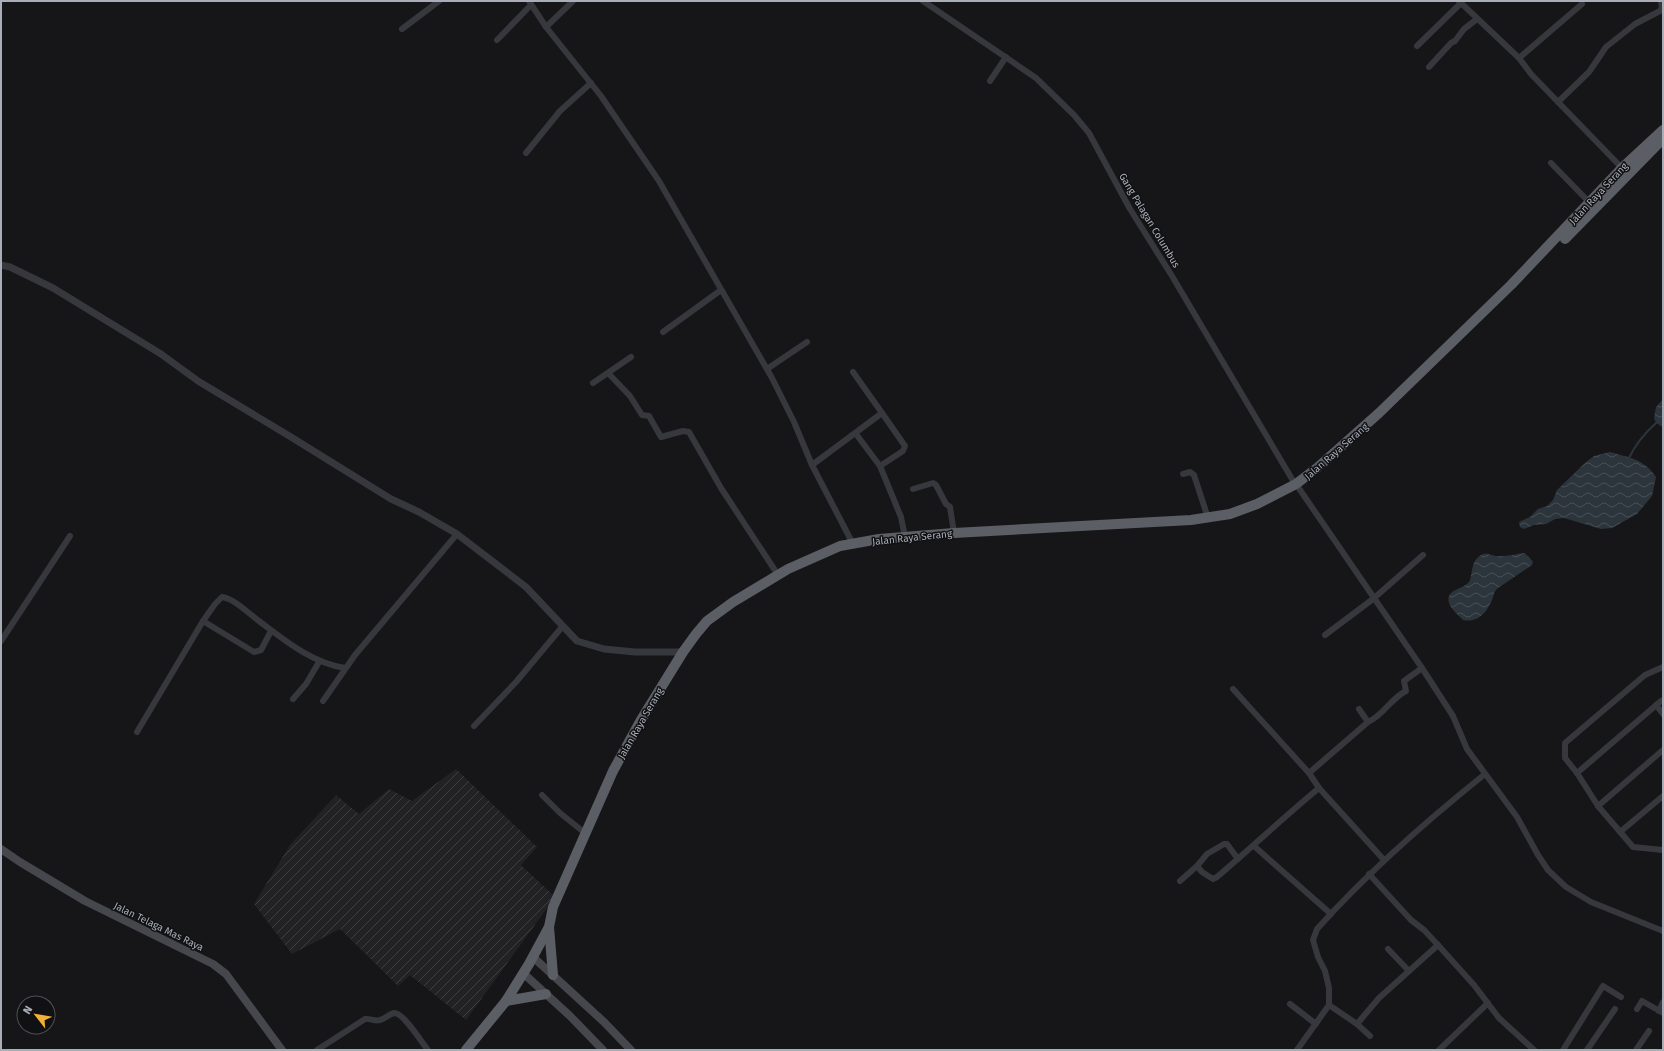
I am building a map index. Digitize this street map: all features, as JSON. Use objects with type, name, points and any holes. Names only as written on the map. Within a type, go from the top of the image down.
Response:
[{"type":"highway","name":"Jalan Raya Serang","points":[[470,1048],[506,1001],[533,957],[549,927],[552,907],[613,771],[641,720],[683,652],[707,621],[733,602],[802,562],[840,546],[905,536],[1134,525],[1208,518],[1230,514],[1294,482],[1335,448],[1349,440],[1380,413],[1537,259],[1622,168],[1663,130]]},
{"type":"highway","name":"Jalan Raya Serang","points":[[1537,259],[1557,246],[1663,139]]},
{"type":"highway","points":[[549,927],[553,975]]},
{"type":"highway","points":[[506,1001],[546,994]]},
{"type":"main road","name":"Jalan Telaga Mas Raya","points":[[1,849],[85,901],[213,964],[226,974],[282,1050]]},
{"type":"main road","points":[[533,957],[604,1022],[631,1050]]},
{"type":"main road","points":[[523,974],[546,994],[603,1050]]},
{"type":"street","points":[[402,29],[439,1]]},
{"type":"street","points":[[546,27],[573,1]]},
{"type":"street","name":"Gang Palagan Columbus","points":[[923,1],[1036,78],[1089,133],[1130,209],[1172,276],[1294,482],[1422,668],[1453,716],[1467,749],[1517,817],[1548,870],[1566,887],[1591,902],[1663,931]]},
{"type":"street","points":[[1558,102],[1589,72],[1606,48],[1635,24],[1660,11],[1662,8],[1661,1]]},
{"type":"street","points":[[1417,46],[1460,2],[1519,58],[1531,74],[1622,168]]},
{"type":"street","points":[[497,40],[530,3],[546,27],[591,83],[659,181],[767,369],[794,422],[812,465],[853,544]]},
{"type":"street","points":[[1519,58],[1582,4]]},
{"type":"street","points":[[1429,67],[1451,43],[1455,41],[1464,29],[1477,19]]},
{"type":"street","points":[[990,81],[1006,57]]},
{"type":"street","points":[[526,153],[560,110],[591,83]]},
{"type":"street","points":[[1551,163],[1589,202]]},
{"type":"street","points":[[1,265],[10,267],[53,288],[161,354],[198,381],[391,499],[419,512],[457,534],[526,587],[576,641],[604,649],[635,652],[683,652]]},
{"type":"street","points":[[663,332],[721,290]]},
{"type":"street","points":[[767,369],[807,342]]},
{"type":"street","points":[[593,383],[609,374],[631,357]]},
{"type":"street","points":[[853,372],[904,446],[903,451],[880,466]]},
{"type":"street","points":[[609,374],[630,396],[643,416],[649,416],[661,437],[683,431],[688,432],[725,494],[778,576]]},
{"type":"street","points":[[812,465],[856,434],[882,413]]},
{"type":"street","points":[[856,434],[880,466],[901,517],[905,536]]},
{"type":"street","points":[[1183,474],[1190,472],[1194,475],[1208,518]]},
{"type":"street","points":[[913,488],[932,483],[936,484],[946,504],[950,507],[954,533]]},
{"type":"street","points":[[323,701],[345,668],[457,534]]},
{"type":"street","points":[[1,641],[70,536]]},
{"type":"street","points":[[1325,635],[1373,598],[1423,555]]},
{"type":"street","points":[[137,732],[203,621],[214,604],[222,597],[240,606],[271,631],[318,662],[345,668]]},
{"type":"street","points":[[203,621],[254,652],[261,650],[271,631]]},
{"type":"street","points":[[474,726],[516,682],[562,627]]},
{"type":"street","points":[[293,699],[306,684],[318,662]]},
{"type":"street","points":[[1663,667],[1645,675],[1565,743],[1565,758],[1577,773],[1598,806],[1633,847],[1663,850]]},
{"type":"street","points":[[1309,773],[1368,722],[1378,717],[1382,710],[1406,690],[1404,681],[1422,668]]},
{"type":"street","points":[[1233,689],[1309,773],[1319,788],[1384,860]]},
{"type":"street","points":[[1577,773],[1661,701]]},
{"type":"street","points":[[1656,705],[1663,714]]},
{"type":"street","points":[[1359,709],[1368,722]]},
{"type":"street","points":[[1598,806],[1663,750]]},
{"type":"street","points":[[1297,1050],[1330,1005],[1329,988],[1325,971],[1318,957],[1313,940],[1317,929],[1384,860],[1433,816],[1485,774]]},
{"type":"street","points":[[1197,866],[1202,872],[1214,879],[1254,846],[1279,821],[1319,788]]},
{"type":"street","points":[[542,795],[560,813],[585,833]]},
{"type":"street","points":[[1620,832],[1663,796]]},
{"type":"street","points":[[1656,850],[1663,843]]},
{"type":"street","points":[[1180,881],[1197,866],[1207,854],[1224,844],[1227,844],[1238,859]]},
{"type":"street","points":[[1254,846],[1331,914]]},
{"type":"street","points":[[1369,874],[1411,920],[1438,945],[1499,1018],[1534,1050]]},
{"type":"street","points":[[1357,1024],[1379,998],[1438,945]]},
{"type":"street","points":[[1388,949],[1409,971]]},
{"type":"street","points":[[1563,1050],[1603,986],[1621,997]]},
{"type":"street","points":[[1637,1009],[1642,1001],[1661,1012],[1663,1002]]},
{"type":"street","points":[[1439,1050],[1488,1003]]},
{"type":"street","points":[[1290,1004],[1316,1024]]},
{"type":"street","points":[[1330,1005],[1357,1024],[1370,1036]]},
{"type":"street","points":[[1587,1050],[1615,1009]]},
{"type":"street","points":[[317,1050],[365,1019],[380,1020],[393,1013],[399,1014],[404,1019],[428,1050]]},
{"type":"street","points":[[1636,1050],[1649,1031]]},
{"type":"shaded area","points":[[456,769],[537,847],[521,865],[555,897],[466,1020],[410,975],[398,986],[340,929],[292,954],[254,904],[290,845],[336,795],[359,814],[389,789],[412,801]]},
{"type":"water","points":[[1663,399],[1663,427],[1656,423],[1654,418],[1656,407]]},
{"type":"water","points":[[1610,452],[1636,460],[1647,466],[1656,477],[1652,496],[1637,514],[1612,528],[1601,529],[1564,518],[1555,519],[1546,524],[1534,525],[1524,529],[1520,527],[1519,522],[1530,517],[1538,509],[1547,506],[1553,500],[1557,490],[1586,462],[1594,456]]},
{"type":"water","points":[[1524,553],[1533,562],[1532,565],[1496,590],[1489,606],[1480,617],[1468,621],[1463,620],[1453,610],[1449,603],[1450,594],[1468,583],[1475,560],[1478,557],[1485,554],[1507,556]]},
{"type":"waterway","points":[[1629,458],[1641,439],[1656,423]]}]
